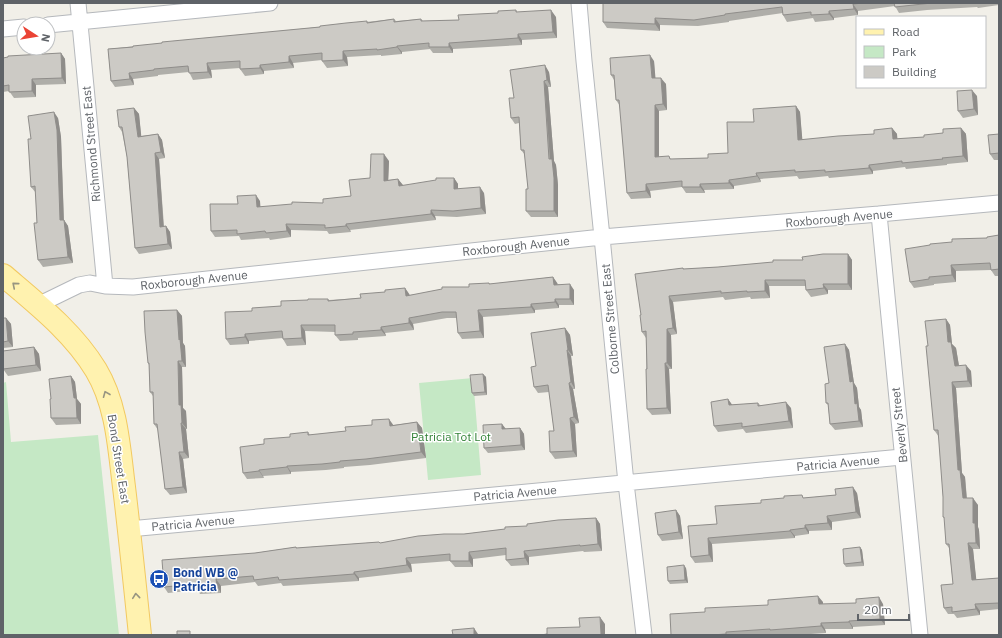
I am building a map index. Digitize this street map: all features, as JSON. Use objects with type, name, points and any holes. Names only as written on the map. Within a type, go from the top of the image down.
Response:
[{"type":"main road","name":"Bond Street East","points":[[3,275],[38,305],[69,336],[85,355],[96,372],[108,398],[116,426],[140,635]]},
{"type":"street","name":"Richmond Street East","points":[[78,3],[105,286]]},
{"type":"street","points":[[56,24],[270,3]]},
{"type":"street","name":"Colborne Street East","points":[[579,3],[626,483],[644,635]]},
{"type":"street","points":[[3,29],[16,28]]},
{"type":"street","name":"Roxborough Avenue","points":[[38,305],[79,285],[90,283],[105,286],[133,287],[602,237],[999,203]]},
{"type":"street","name":"Beverly Street","points":[[879,214],[920,635]]},
{"type":"street","name":"Patricia Avenue","points":[[129,529],[902,457]]},
{"type":"green space","name":"Patricia Tot Lot","points":[[473,378],[481,475],[428,480],[419,383]]},
{"type":"green space","points":[[6,382],[11,442],[98,435],[119,635],[3,635],[3,383]]},
{"type":"building","points":[[603,3],[864,3],[853,4],[854,9],[829,11],[829,14],[811,15],[811,12],[783,15],[782,7],[725,14],[694,20],[655,18],[655,24],[603,22]]},
{"type":"building","points":[[894,3],[932,3],[895,7]]},
{"type":"building","points":[[516,10],[516,12],[551,10],[553,32],[518,34],[518,38],[449,43],[449,47],[429,47],[429,43],[397,46],[377,50],[343,51],[343,60],[322,61],[322,53],[289,56],[289,62],[260,65],[260,68],[240,69],[240,61],[207,63],[208,72],[189,73],[188,66],[154,69],[129,73],[130,79],[111,81],[108,49],[367,21],[367,23],[394,19],[394,22],[421,19],[421,21],[459,20],[458,15],[498,13],[498,11]]},
{"type":"building","points":[[56,53],[61,53],[62,78],[32,79],[32,91],[9,92],[9,85],[3,86],[3,58],[16,56],[56,56]]},
{"type":"building","points":[[650,55],[652,78],[661,78],[663,104],[655,105],[655,157],[669,156],[670,159],[708,158],[708,154],[728,153],[727,122],[754,122],[753,109],[796,106],[798,140],[874,134],[874,130],[892,128],[893,139],[924,137],[924,135],[943,133],[943,129],[961,128],[963,156],[902,163],[902,161],[869,165],[869,168],[825,172],[825,170],[795,172],[795,170],[756,173],[757,176],[729,180],[729,183],[700,184],[700,187],[682,187],[682,181],[646,184],[646,191],[627,193],[619,100],[616,100],[614,75],[611,75],[610,58]]},
{"type":"building","points":[[545,65],[547,80],[544,81],[549,159],[552,159],[554,178],[554,211],[526,211],[526,189],[528,189],[524,150],[521,150],[519,117],[511,118],[509,98],[514,98],[510,70]]},
{"type":"building","points":[[972,90],[974,109],[958,111],[957,91]]},
{"type":"building","points":[[134,108],[138,137],[158,134],[161,152],[155,153],[160,227],[166,226],[168,244],[135,248],[127,157],[122,127],[119,127],[117,110]]},
{"type":"building","points":[[54,112],[57,130],[60,220],[64,220],[68,257],[38,260],[34,223],[37,223],[35,186],[31,187],[28,139],[31,139],[28,116]]},
{"type":"building","points":[[999,134],[999,153],[990,154],[988,135]]},
{"type":"building","points":[[371,154],[384,154],[384,181],[398,179],[399,186],[436,180],[436,178],[454,178],[454,189],[480,187],[481,208],[453,211],[431,210],[431,214],[346,224],[346,226],[325,228],[325,225],[286,224],[287,231],[266,233],[265,231],[237,234],[237,230],[211,231],[210,204],[238,204],[237,196],[256,195],[257,207],[292,204],[292,202],[323,203],[323,199],[351,196],[349,180],[370,178]]},
{"type":"building","points":[[999,235],[999,269],[991,270],[990,263],[951,265],[952,275],[929,277],[929,279],[910,282],[905,249],[930,244],[952,242],[952,239],[987,238]]},
{"type":"building","points":[[823,254],[848,254],[848,284],[823,284],[824,288],[806,290],[805,280],[765,280],[765,291],[721,293],[721,291],[669,296],[673,328],[667,329],[667,363],[665,363],[667,408],[647,409],[646,331],[642,332],[635,274],[683,268],[718,267],[773,262],[773,260],[803,260],[802,257]]},
{"type":"building","points":[[553,277],[554,285],[570,284],[570,299],[555,299],[555,302],[531,304],[531,307],[478,310],[480,331],[458,333],[456,312],[442,312],[409,318],[409,323],[381,327],[381,330],[353,332],[353,334],[335,335],[335,325],[301,325],[302,338],[283,339],[282,331],[245,334],[245,337],[226,339],[225,312],[252,311],[252,308],[281,306],[281,301],[328,299],[328,301],[361,298],[360,294],[385,292],[385,290],[405,288],[406,296],[442,289],[442,287],[469,287],[469,284],[489,284]]},
{"type":"building","points":[[177,310],[182,361],[178,361],[179,405],[181,405],[184,452],[179,452],[183,487],[165,489],[157,424],[154,424],[153,392],[150,392],[144,311]]},
{"type":"building","points":[[3,318],[6,318],[8,341],[3,342]]},
{"type":"building","points":[[946,319],[948,342],[951,342],[955,366],[966,365],[968,381],[952,382],[958,470],[960,470],[963,498],[973,498],[973,523],[975,523],[976,543],[968,543],[972,580],[999,578],[999,603],[975,604],[976,609],[952,612],[952,607],[944,608],[941,585],[953,584],[949,544],[946,544],[943,517],[938,430],[934,430],[925,321]]},
{"type":"building","points":[[565,328],[571,382],[569,383],[574,417],[570,418],[573,451],[550,452],[549,431],[554,431],[548,385],[534,387],[531,367],[536,366],[531,333]]},
{"type":"building","points":[[845,344],[850,382],[853,381],[855,404],[857,403],[859,421],[830,424],[828,403],[826,403],[825,384],[829,383],[824,347]]},
{"type":"building","points":[[34,347],[36,365],[3,369],[3,351]]},
{"type":"building","points":[[483,374],[485,392],[472,393],[470,375]]},
{"type":"building","points":[[71,376],[74,398],[76,398],[77,418],[51,418],[49,379]]},
{"type":"building","points":[[728,399],[729,405],[758,403],[758,406],[786,402],[789,421],[742,427],[742,423],[714,426],[711,402]]},
{"type":"building","points":[[389,419],[390,426],[417,422],[421,452],[322,464],[287,466],[243,473],[240,447],[264,444],[264,439],[290,437],[290,434],[308,432],[308,435],[346,431],[345,427],[372,425],[372,420]]},
{"type":"building","points":[[502,424],[502,429],[520,428],[521,445],[484,448],[483,425]]},
{"type":"building","points":[[853,487],[856,512],[827,516],[828,523],[805,525],[805,528],[790,531],[708,538],[709,555],[691,557],[688,526],[717,524],[715,506],[761,503],[761,500],[784,498],[784,496],[802,495],[803,498],[836,495],[835,489]]},
{"type":"building","points":[[676,510],[679,532],[658,535],[655,513]]},
{"type":"building","points":[[596,518],[598,544],[524,551],[525,558],[506,560],[506,548],[469,552],[469,561],[450,561],[450,554],[406,558],[407,565],[354,572],[354,574],[279,580],[278,577],[254,580],[253,576],[216,579],[217,586],[196,588],[196,584],[164,587],[162,560],[255,553],[296,547],[380,543],[418,536],[464,534],[505,529],[505,527],[527,526],[527,524],[558,520]]},
{"type":"building","points":[[860,547],[862,562],[844,564],[843,549]]},
{"type":"building","points":[[684,565],[685,580],[668,581],[667,567]]},
{"type":"building","points":[[818,596],[819,604],[856,603],[856,599],[879,597],[880,619],[821,623],[821,626],[726,632],[726,634],[671,635],[670,614],[705,612],[705,608],[768,605],[768,600]]},
{"type":"building","points":[[600,617],[601,635],[541,635],[547,634],[547,628],[580,627],[579,618]]},
{"type":"building","points":[[474,628],[474,635],[453,635],[452,630]]},
{"type":"building","points":[[177,631],[190,631],[190,635],[177,635]]},
{"type":"place","name":"Bond WB @ Patricia","points":[[159,579]]}]
